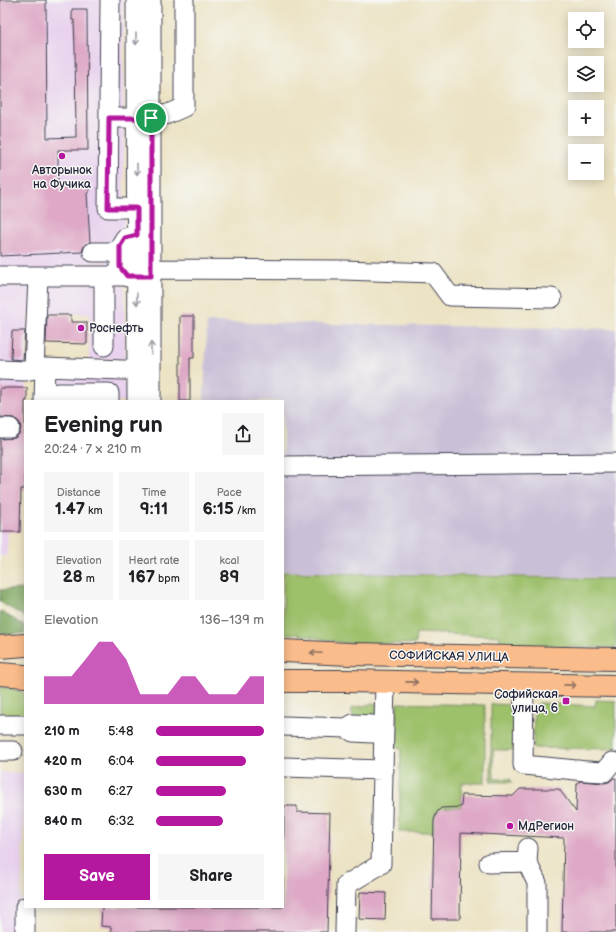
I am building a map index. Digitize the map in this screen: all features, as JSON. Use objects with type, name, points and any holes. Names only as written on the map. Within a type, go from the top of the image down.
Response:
[{"type":"main road","points":[[0,647],[24,645]]},
{"type":"main road","name":"СОФИЙСКАЯ УЛИЦА","points":[[284,651],[350,654],[616,659]]},
{"type":"main road","points":[[0,674],[24,676]]},
{"type":"main road","points":[[284,681],[616,686]]},
{"type":"street","points":[[110,0],[108,208],[137,208]]},
{"type":"street","points":[[136,0],[144,118],[140,274]]},
{"type":"street","points":[[151,0],[137,208],[144,371],[151,400]]},
{"type":"street","points":[[109,118],[144,118],[168,114],[184,107],[184,0]]},
{"type":"street","points":[[137,235],[125,238],[120,246],[120,267],[140,274]]},
{"type":"street","points":[[93,252],[120,252]]},
{"type":"street","points":[[0,276],[104,276],[343,270],[433,273],[450,296],[552,298]]},
{"type":"street","points":[[104,276],[104,346]]},
{"type":"street","points":[[38,277],[40,368],[51,397],[109,393],[109,400]]},
{"type":"street","points":[[0,370],[26,371],[40,368],[144,371]]},
{"type":"street","points":[[137,400],[144,371]]},
{"type":"street","points":[[284,466],[616,463]]},
{"type":"street","points":[[345,932],[346,885],[381,864],[384,770],[381,729],[386,682]]},
{"type":"street","points":[[524,685],[523,765],[578,771],[604,772],[612,762],[616,762]]},
{"type":"street","points":[[284,726],[347,728],[353,724],[372,725],[381,729]]},
{"type":"street","points":[[0,725],[24,725]]},
{"type":"street","points":[[284,767],[384,770]]},
{"type":"street","points":[[489,863],[528,855],[537,883],[537,932]]},
{"type":"street","points":[[24,932],[25,908]]},
{"type":"shaded area","name":"Авторынок на Фучика","points":[[0,0],[123,0],[125,359],[89,360],[89,314],[28,313],[25,371],[27,400],[24,400],[24,489],[9,488],[7,556],[0,556]]},
{"type":"shaded area","points":[[207,322],[616,329],[616,578],[284,571],[284,400],[204,400]]},
{"type":"shaded area","points":[[50,376],[120,378],[126,386],[126,400],[50,400]]},
{"type":"shaded area","points":[[0,772],[24,773],[20,932],[0,932]]},
{"type":"green space","points":[[284,572],[616,579],[616,648],[500,646],[500,636],[416,633],[415,644],[343,643],[296,634],[284,634]]},
{"type":"green space","points":[[24,589],[24,616],[0,602],[0,590]]},
{"type":"green space","points":[[0,611],[24,625],[24,633],[0,635]]},
{"type":"green space","points":[[0,687],[24,693],[24,715],[0,714]]},
{"type":"green space","points":[[596,700],[616,701],[616,749],[533,748],[534,710],[536,705],[539,703],[595,706]]},
{"type":"green space","points":[[377,703],[376,719],[353,718],[351,708]]},
{"type":"green space","points":[[397,703],[485,705],[485,783],[462,783],[461,807],[439,810],[435,818],[434,832],[399,832],[401,749],[396,748]]},
{"type":"green space","points":[[491,704],[513,705],[516,714],[516,750],[493,750],[494,779],[510,779],[512,782],[491,782]]},
{"type":"building","points":[[0,0],[46,0],[47,138],[76,137],[75,47],[72,9],[87,9],[88,150],[58,150],[58,183],[89,182],[89,193],[87,193],[90,242],[84,246],[82,252],[0,256]]},
{"type":"building","points":[[47,315],[71,315],[71,322],[87,322],[87,344],[46,343]]},
{"type":"building","points":[[180,316],[194,316],[194,358],[190,358],[190,400],[180,400]]},
{"type":"building","points":[[12,331],[25,331],[23,360],[11,359]]},
{"type":"building","points":[[0,388],[27,388],[27,400],[24,400],[24,489],[21,489],[20,532],[0,532],[0,439],[15,438],[19,434],[21,428],[20,423],[15,418],[0,417]]},
{"type":"building","points":[[616,778],[616,932],[562,932],[564,838],[461,833],[460,919],[432,919],[434,820],[437,812],[441,808],[461,807],[462,795],[513,796],[520,789],[559,789],[576,812],[577,784],[580,781],[604,783],[609,782]]},
{"type":"building","points":[[284,806],[297,806],[297,812],[330,813],[327,932],[111,932],[111,927],[101,926],[102,908],[284,908]]},
{"type":"building","points":[[360,892],[386,893],[385,920],[359,919]]},
{"type":"place","name":"Авторынок на Фучика","points":[[62,156]]},
{"type":"place","name":"Роснефть","points":[[81,328]]},
{"type":"place","name":"Софийская улица, 6","points":[[566,701]]},
{"type":"place","name":"МдРегион","points":[[510,826]]},
{"type":"route","points":[[109,118],[151,118],[151,276],[127,276],[120,267],[120,246],[125,238],[137,235],[137,208],[108,208],[109,118]]}]
